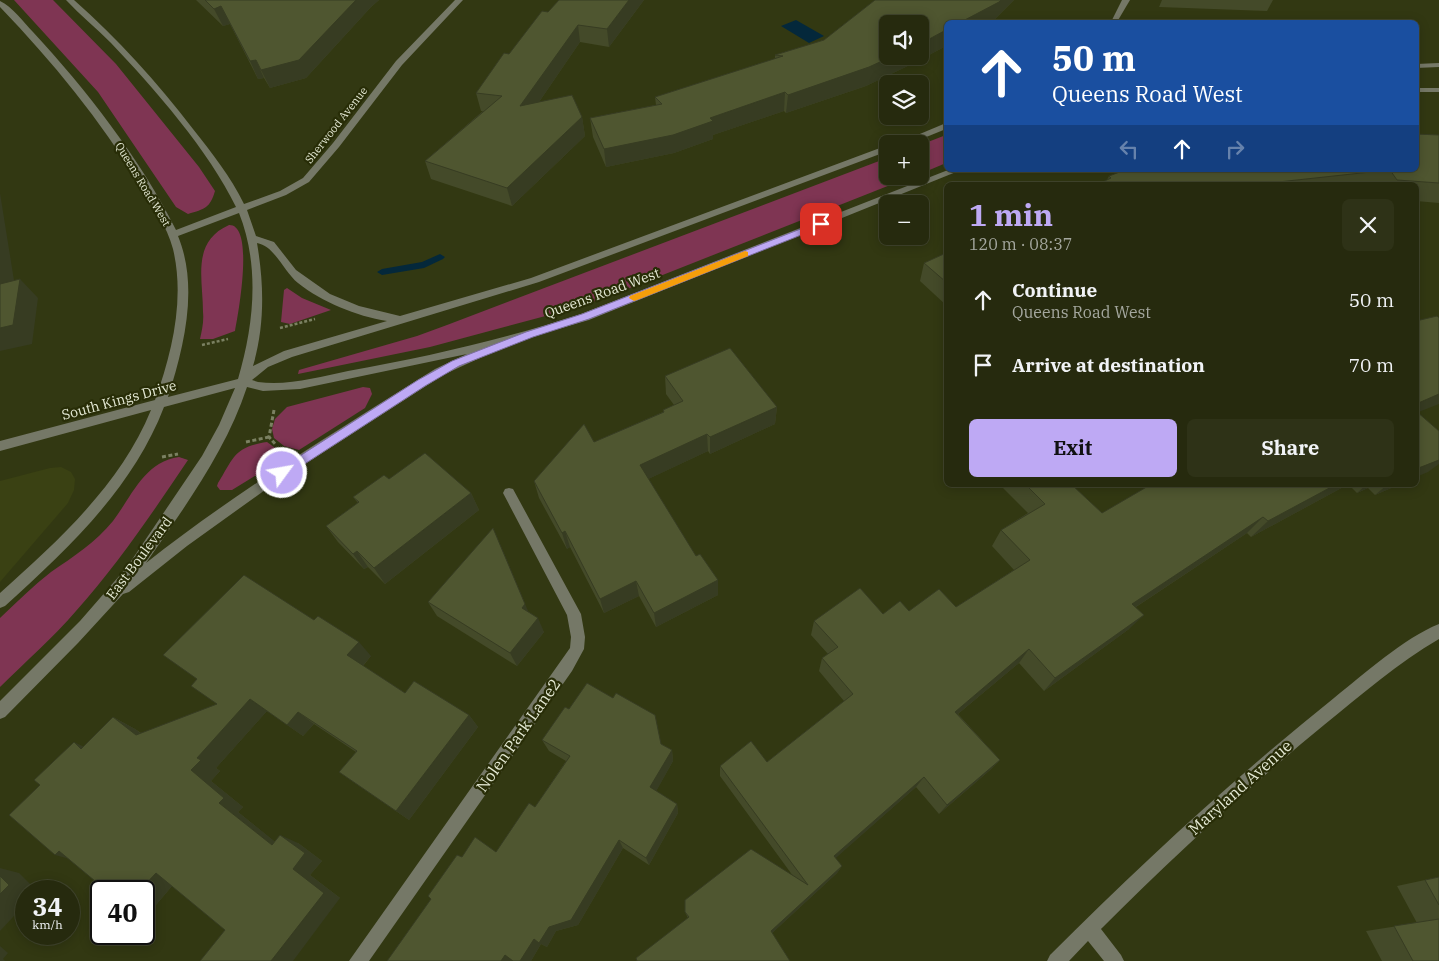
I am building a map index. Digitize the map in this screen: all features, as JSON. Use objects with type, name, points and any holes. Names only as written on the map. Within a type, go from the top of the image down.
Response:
[{"type":"street","points":[[70,0],[124,52],[183,121],[230,185],[241,208],[252,239],[258,272],[258,317],[245,381]]},
{"type":"street","name":"Sherwood Avenue","points":[[173,234],[295,188],[314,172],[398,63],[459,0]]},
{"type":"street","points":[[1115,20],[1126,0]]},
{"type":"street","name":"Queens Road West","points":[[0,2],[60,66],[98,113],[129,159],[173,234],[178,247],[182,275],[181,316],[176,349],[160,404]]},
{"type":"street","points":[[1419,66],[1439,65]]},
{"type":"street","points":[[1419,90],[1439,90]]},
{"type":"street","points":[[923,135],[944,127]]},
{"type":"street","points":[[245,381],[264,364],[288,354],[535,280],[879,151]]},
{"type":"street","name":"Queens Road West","points":[[245,381],[250,384],[267,387],[307,383],[441,356],[530,335],[585,317],[951,172]]},
{"type":"street","points":[[252,239],[265,241],[270,244],[292,272],[302,281],[322,293],[376,316],[409,318]]},
{"type":"street","points":[[99,612],[152,566],[228,509],[393,401],[456,364],[530,335]]},
{"type":"street","name":"South Kings Drive","points":[[0,446],[245,381]]},
{"type":"street","name":"East Boulevard","points":[[0,712],[99,612],[141,559],[204,467],[245,381]]},
{"type":"street","points":[[0,602],[43,563],[102,498],[137,451],[160,404]]},
{"type":"street","name":"Nolen Park Lane2","points":[[358,961],[548,694],[577,650],[578,628],[574,614],[509,494]]},
{"type":"street","name":"Maryland Avenue","points":[[1056,961],[1247,780],[1302,731],[1414,645],[1439,631]]},
{"type":"street","points":[[1089,928],[1115,961]]},
{"type":"path","points":[[277,329],[316,318]]},
{"type":"path","points":[[197,346],[233,338]]},
{"type":"path","points":[[269,437],[274,409]]},
{"type":"path","points":[[238,444],[269,437]]},
{"type":"path","points":[[269,437],[281,450]]},
{"type":"shaded area","points":[[14,0],[53,0],[116,64],[199,167],[215,191],[206,207],[188,214],[176,207],[98,92]]},
{"type":"shaded area","points":[[944,136],[944,164],[929,170],[929,142]]},
{"type":"shaded area","points":[[879,161],[879,185],[890,185],[607,297],[568,310],[430,347],[298,374],[299,370],[417,336]]},
{"type":"shaded area","points":[[229,225],[237,229],[241,239],[243,254],[243,272],[235,331],[213,339],[200,339],[203,319],[201,274],[204,251],[209,241],[217,232]]},
{"type":"shaded area","points":[[287,288],[302,298],[331,310],[290,324],[281,322],[284,290]]},
{"type":"shaded area","points":[[363,387],[370,388],[372,394],[365,408],[299,450],[284,446],[274,438],[272,429],[275,419],[287,407]]},
{"type":"shaded area","points":[[267,442],[278,450],[276,463],[232,490],[220,490],[217,486],[218,483],[236,455],[248,447]]},
{"type":"shaded area","points":[[179,457],[188,460],[121,556],[58,631],[0,687],[0,618],[44,577],[99,536],[113,521],[133,491],[148,473],[167,460]]},
{"type":"shaded area","points":[[61,467],[71,472],[75,479],[74,490],[68,503],[0,582],[0,481]]},
{"type":"water","points":[[796,20],[824,36],[809,43],[781,26]]},
{"type":"building","points":[[205,0],[356,0],[299,60],[261,70],[256,60],[250,61],[221,6],[214,9]]},
{"type":"building","points":[[559,0],[629,0],[607,29],[578,25],[520,106],[572,95],[582,117],[507,188],[425,161],[502,96],[476,93],[504,53],[509,54],[542,11],[548,12]]},
{"type":"building","points":[[875,0],[1001,0],[965,20],[944,20],[944,31],[929,39],[929,15],[879,15],[879,62],[788,95],[785,92],[710,118],[713,121],[673,135],[604,149],[590,118],[662,104],[655,97],[783,56],[775,55],[824,40]]},
{"type":"building","points":[[1419,134],[1439,135],[1439,183],[1397,180],[1391,172],[1419,172]]},
{"type":"building","points":[[1120,172],[1371,172],[1278,182],[1102,182],[1111,178],[1109,176]]},
{"type":"building","points":[[944,254],[944,280],[924,263]]},
{"type":"building","points":[[20,279],[13,325],[0,328],[0,284]]},
{"type":"building","points":[[1437,316],[1439,318],[1439,394],[1419,403],[1419,320]]},
{"type":"building","points":[[730,348],[777,407],[710,437],[707,434],[640,465],[696,556],[700,554],[718,580],[654,613],[636,581],[600,599],[565,531],[562,533],[534,481],[584,424],[594,442],[664,412],[663,410],[683,401],[665,376]]},
{"type":"building","points":[[1419,414],[1439,431],[1439,460],[1419,468]]},
{"type":"building","points":[[425,453],[471,493],[374,568],[357,551],[353,554],[326,526],[359,502],[353,497],[384,475],[389,479]]},
{"type":"building","points":[[1028,487],[1074,487],[1102,513],[1147,487],[1331,487],[1268,521],[1263,517],[1132,604],[1144,615],[1055,678],[1029,649],[955,712],[1000,760],[947,805],[924,777],[834,856],[842,866],[771,931],[790,961],[637,961],[636,958],[689,917],[685,912],[685,900],[751,849],[808,885],[720,766],[751,741],[767,762],[853,694],[822,658],[838,647],[814,621],[860,588],[883,614],[900,601],[909,611],[939,589],[956,607],[1030,560],[1001,530],[1045,504]]},
{"type":"building","points":[[493,528],[525,604],[522,608],[538,618],[510,653],[428,602]]},
{"type":"building","points":[[244,575],[314,620],[318,616],[359,642],[347,655],[405,693],[414,681],[469,715],[396,811],[339,772],[357,751],[298,712],[287,725],[250,699],[197,758],[201,760],[191,770],[224,798],[219,803],[272,845],[280,835],[305,853],[293,869],[324,893],[271,961],[200,961],[225,930],[156,873],[149,880],[94,880],[59,851],[55,855],[9,815],[40,785],[34,780],[74,742],[81,749],[113,717],[136,735],[217,704],[191,686],[197,679],[163,655]]},
{"type":"building","points":[[587,683],[613,698],[616,693],[655,715],[661,744],[672,750],[650,787],[677,804],[646,858],[619,840],[571,920],[549,927],[539,943],[534,939],[520,961],[513,961],[505,955],[501,961],[387,961],[431,899],[428,896],[457,855],[462,857],[475,837],[496,852],[529,803],[535,807],[570,756],[542,740],[565,707],[569,709]]},
{"type":"building","points":[[0,876],[9,885],[0,894]]},
{"type":"building","points":[[1439,877],[1439,905],[1425,880]]},
{"type":"building","points":[[1439,919],[1439,961],[1413,961],[1394,926]]},
{"type":"waterway","points":[[382,272],[424,265],[440,257]]},
{"type":"slow traffic","points":[[634,298],[745,254]]},
{"type":"route","points":[[282,473],[439,372],[456,364],[499,346],[585,317],[821,224]]}]
